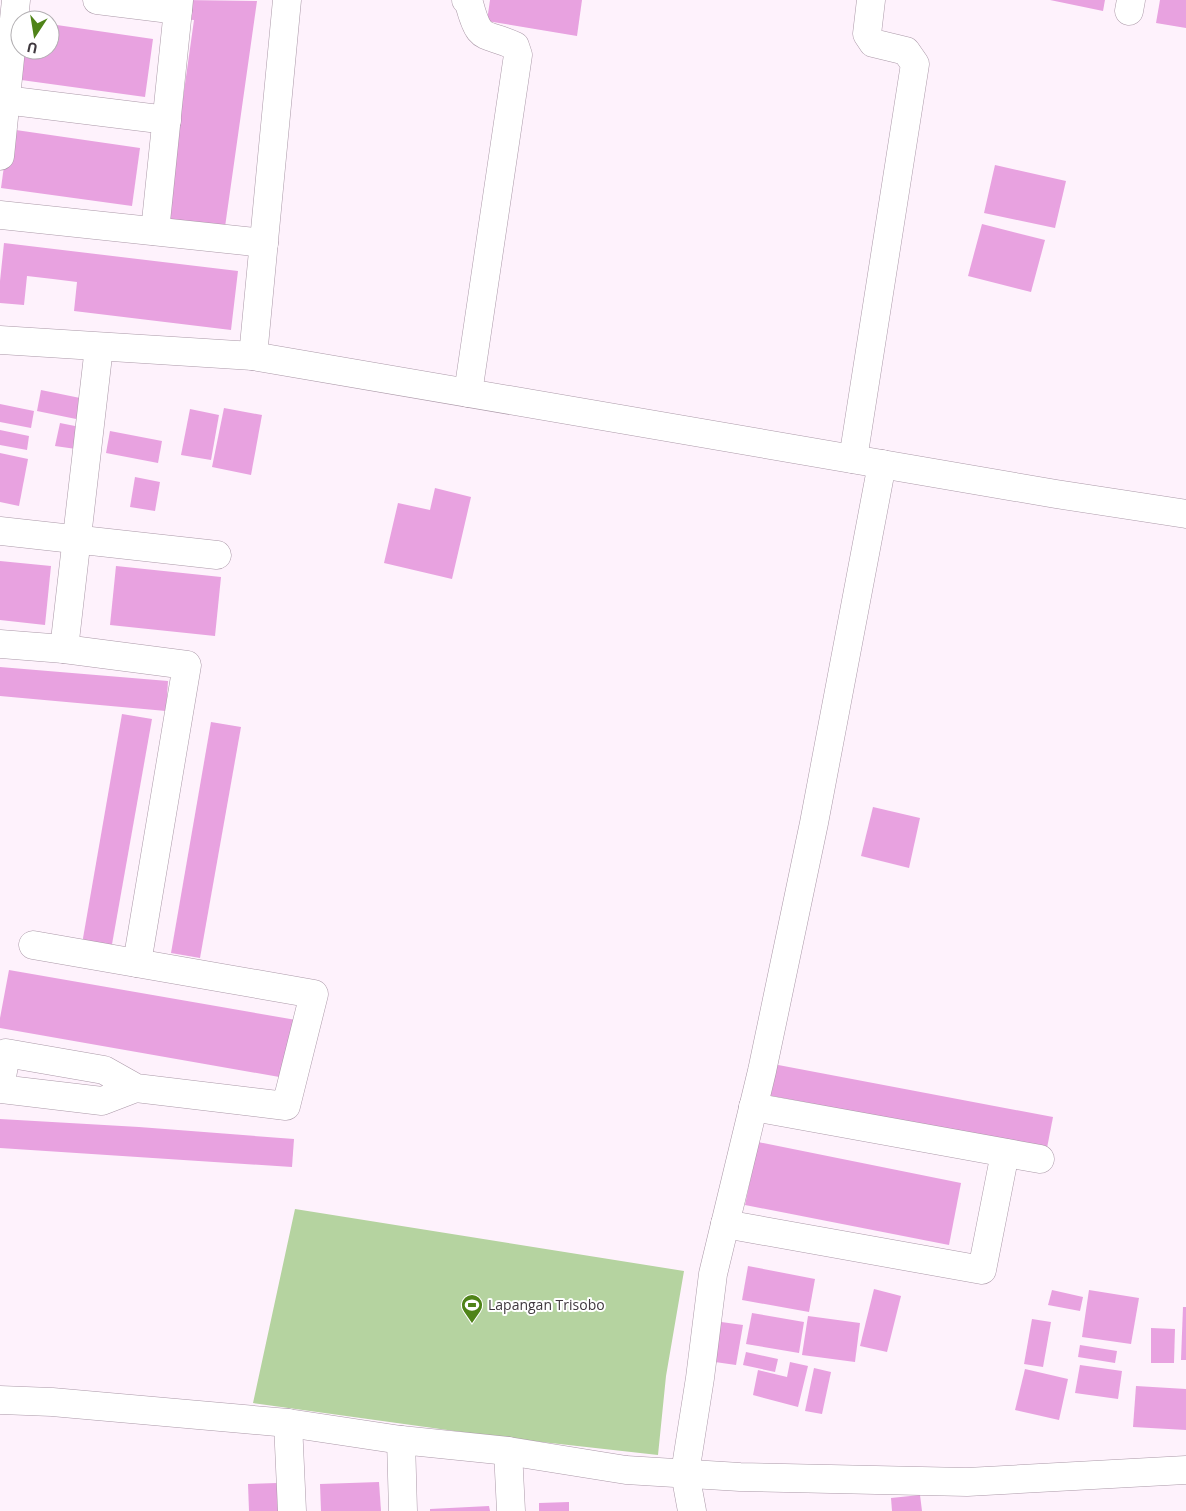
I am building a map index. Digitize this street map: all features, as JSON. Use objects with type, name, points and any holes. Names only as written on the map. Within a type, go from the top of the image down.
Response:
[{"type":"street","points":[[0,156],[16,0]]},
{"type":"street","points":[[96,0],[178,5],[155,231]]},
{"type":"street","points":[[253,356],[287,0]]},
{"type":"street","points":[[466,0],[469,3],[479,30],[490,38],[515,46],[518,55],[468,393]]},
{"type":"street","points":[[853,458],[915,64],[906,51],[873,43],[866,34],[871,0]]},
{"type":"street","points":[[5,100],[167,120]]},
{"type":"street","points":[[0,215],[264,243]]},
{"type":"street","points":[[0,340],[253,356],[1056,494],[1186,514]]},
{"type":"street","points":[[64,649],[100,346]]},
{"type":"street","points":[[692,1511],[685,1473],[700,1378],[713,1274],[753,1107],[814,823],[882,464]]},
{"type":"street","points":[[0,531],[217,555]]},
{"type":"street","points":[[0,644],[64,649],[187,665],[137,962]]},
{"type":"street","points":[[33,946],[137,962],[314,994],[286,1106],[136,1088]]},
{"type":"street","points":[[753,1107],[1040,1159]]},
{"type":"street","points":[[725,1224],[982,1270],[1005,1153]]},
{"type":"street","points":[[0,1400],[52,1402],[288,1423],[401,1440],[508,1451],[626,1470],[740,1477],[967,1482],[1186,1470]]},
{"type":"street","points":[[288,1423],[292,1511]]},
{"type":"street","points":[[401,1440],[403,1511]]},
{"type":"street","points":[[508,1451],[511,1511]]},
{"type":"green space","name":"Lapangan Trisobo","points":[[295,1209],[684,1271],[666,1376],[658,1455],[498,1437],[253,1403]]},
{"type":"building","points":[[184,0],[257,1],[224,234],[165,226],[194,20],[181,19]]},
{"type":"building","points":[[490,0],[582,0],[577,36],[487,21]]},
{"type":"building","points":[[1050,0],[1105,0],[1103,11]]},
{"type":"building","points":[[1160,0],[1186,0],[1186,28],[1156,23]]},
{"type":"building","points":[[60,25],[153,39],[145,97],[14,79],[17,60],[60,60]]},
{"type":"building","points":[[9,129],[140,148],[132,206],[1,188]]},
{"type":"building","points":[[995,165],[1066,181],[1055,228],[984,213]]},
{"type":"building","points":[[982,224],[1045,240],[1031,292],[968,276]]},
{"type":"building","points":[[4,243],[238,271],[231,330],[74,311],[77,282],[53,279],[27,276],[24,305],[0,303]]},
{"type":"building","points":[[41,390],[85,399],[81,420],[37,411]]},
{"type":"building","points":[[0,404],[34,411],[31,428],[0,422]]},
{"type":"building","points":[[224,408],[262,415],[251,475],[212,467]]},
{"type":"building","points":[[190,409],[219,415],[211,460],[181,455]]},
{"type":"building","points":[[60,423],[80,427],[76,449],[55,446]]},
{"type":"building","points":[[0,430],[29,436],[27,450],[0,445]]},
{"type":"building","points":[[110,431],[162,441],[158,463],[106,453]]},
{"type":"building","points":[[0,453],[28,459],[19,506],[0,502]]},
{"type":"building","points":[[135,477],[160,482],[155,511],[130,507]]},
{"type":"building","points":[[435,488],[471,497],[452,579],[384,563],[398,503],[430,510]]},
{"type":"building","points":[[0,561],[51,566],[45,625],[0,620]]},
{"type":"building","points":[[116,566],[221,577],[215,636],[110,625]]},
{"type":"building","points":[[0,667],[168,681],[166,711],[0,696]]},
{"type":"building","points":[[122,714],[152,719],[111,950],[82,944]]},
{"type":"building","points":[[211,722],[241,727],[200,958],[171,953]]},
{"type":"building","points":[[873,807],[920,818],[909,868],[861,856]]},
{"type":"building","points":[[9,970],[296,1020],[285,1078],[0,1028],[0,1018]]},
{"type":"building","points":[[773,1064],[1053,1117],[1047,1148],[767,1095]]},
{"type":"building","points":[[0,1119],[294,1139],[292,1167],[0,1148]]},
{"type":"building","points":[[758,1142],[961,1183],[949,1245],[745,1205]]},
{"type":"building","points":[[748,1266],[815,1279],[809,1312],[742,1300]]},
{"type":"building","points":[[874,1289],[901,1296],[887,1352],[860,1346]]},
{"type":"building","points":[[1052,1290],[1083,1297],[1080,1311],[1048,1305]]},
{"type":"building","points":[[1089,1290],[1139,1298],[1131,1344],[1082,1337]]},
{"type":"building","points":[[1183,1307],[1186,1307],[1186,1360],[1181,1360]]},
{"type":"building","points":[[752,1313],[804,1322],[799,1353],[746,1344]]},
{"type":"building","points":[[808,1316],[860,1323],[855,1362],[802,1355]]},
{"type":"building","points":[[1032,1319],[1051,1322],[1043,1367],[1024,1364]]},
{"type":"building","points":[[714,1321],[743,1325],[736,1365],[708,1361]]},
{"type":"building","points":[[1151,1328],[1175,1329],[1174,1363],[1151,1363]]},
{"type":"building","points":[[1080,1345],[1117,1351],[1115,1363],[1078,1357]]},
{"type":"building","points":[[746,1352],[778,1359],[775,1372],[743,1365]]},
{"type":"building","points":[[790,1362],[808,1366],[798,1407],[753,1395],[758,1370],[787,1377]]},
{"type":"building","points":[[1080,1365],[1122,1371],[1118,1399],[1075,1393]]},
{"type":"building","points":[[814,1368],[831,1372],[822,1414],[805,1411]]},
{"type":"building","points":[[1025,1369],[1068,1379],[1059,1420],[1015,1410]]},
{"type":"building","points":[[1136,1386],[1186,1389],[1186,1430],[1133,1427]]},
{"type":"building","points":[[379,1482],[381,1511],[321,1511],[320,1484]]},
{"type":"building","points":[[277,1483],[278,1511],[249,1511],[248,1484]]},
{"type":"building","points":[[920,1495],[922,1511],[892,1511],[891,1498]]},
{"type":"building","points":[[569,1502],[569,1511],[539,1511],[539,1503]]},
{"type":"building","points":[[489,1506],[490,1511],[430,1511],[430,1509]]},
{"type":"place","name":"Lapangan Trisobo","points":[[472,1324]]}]
